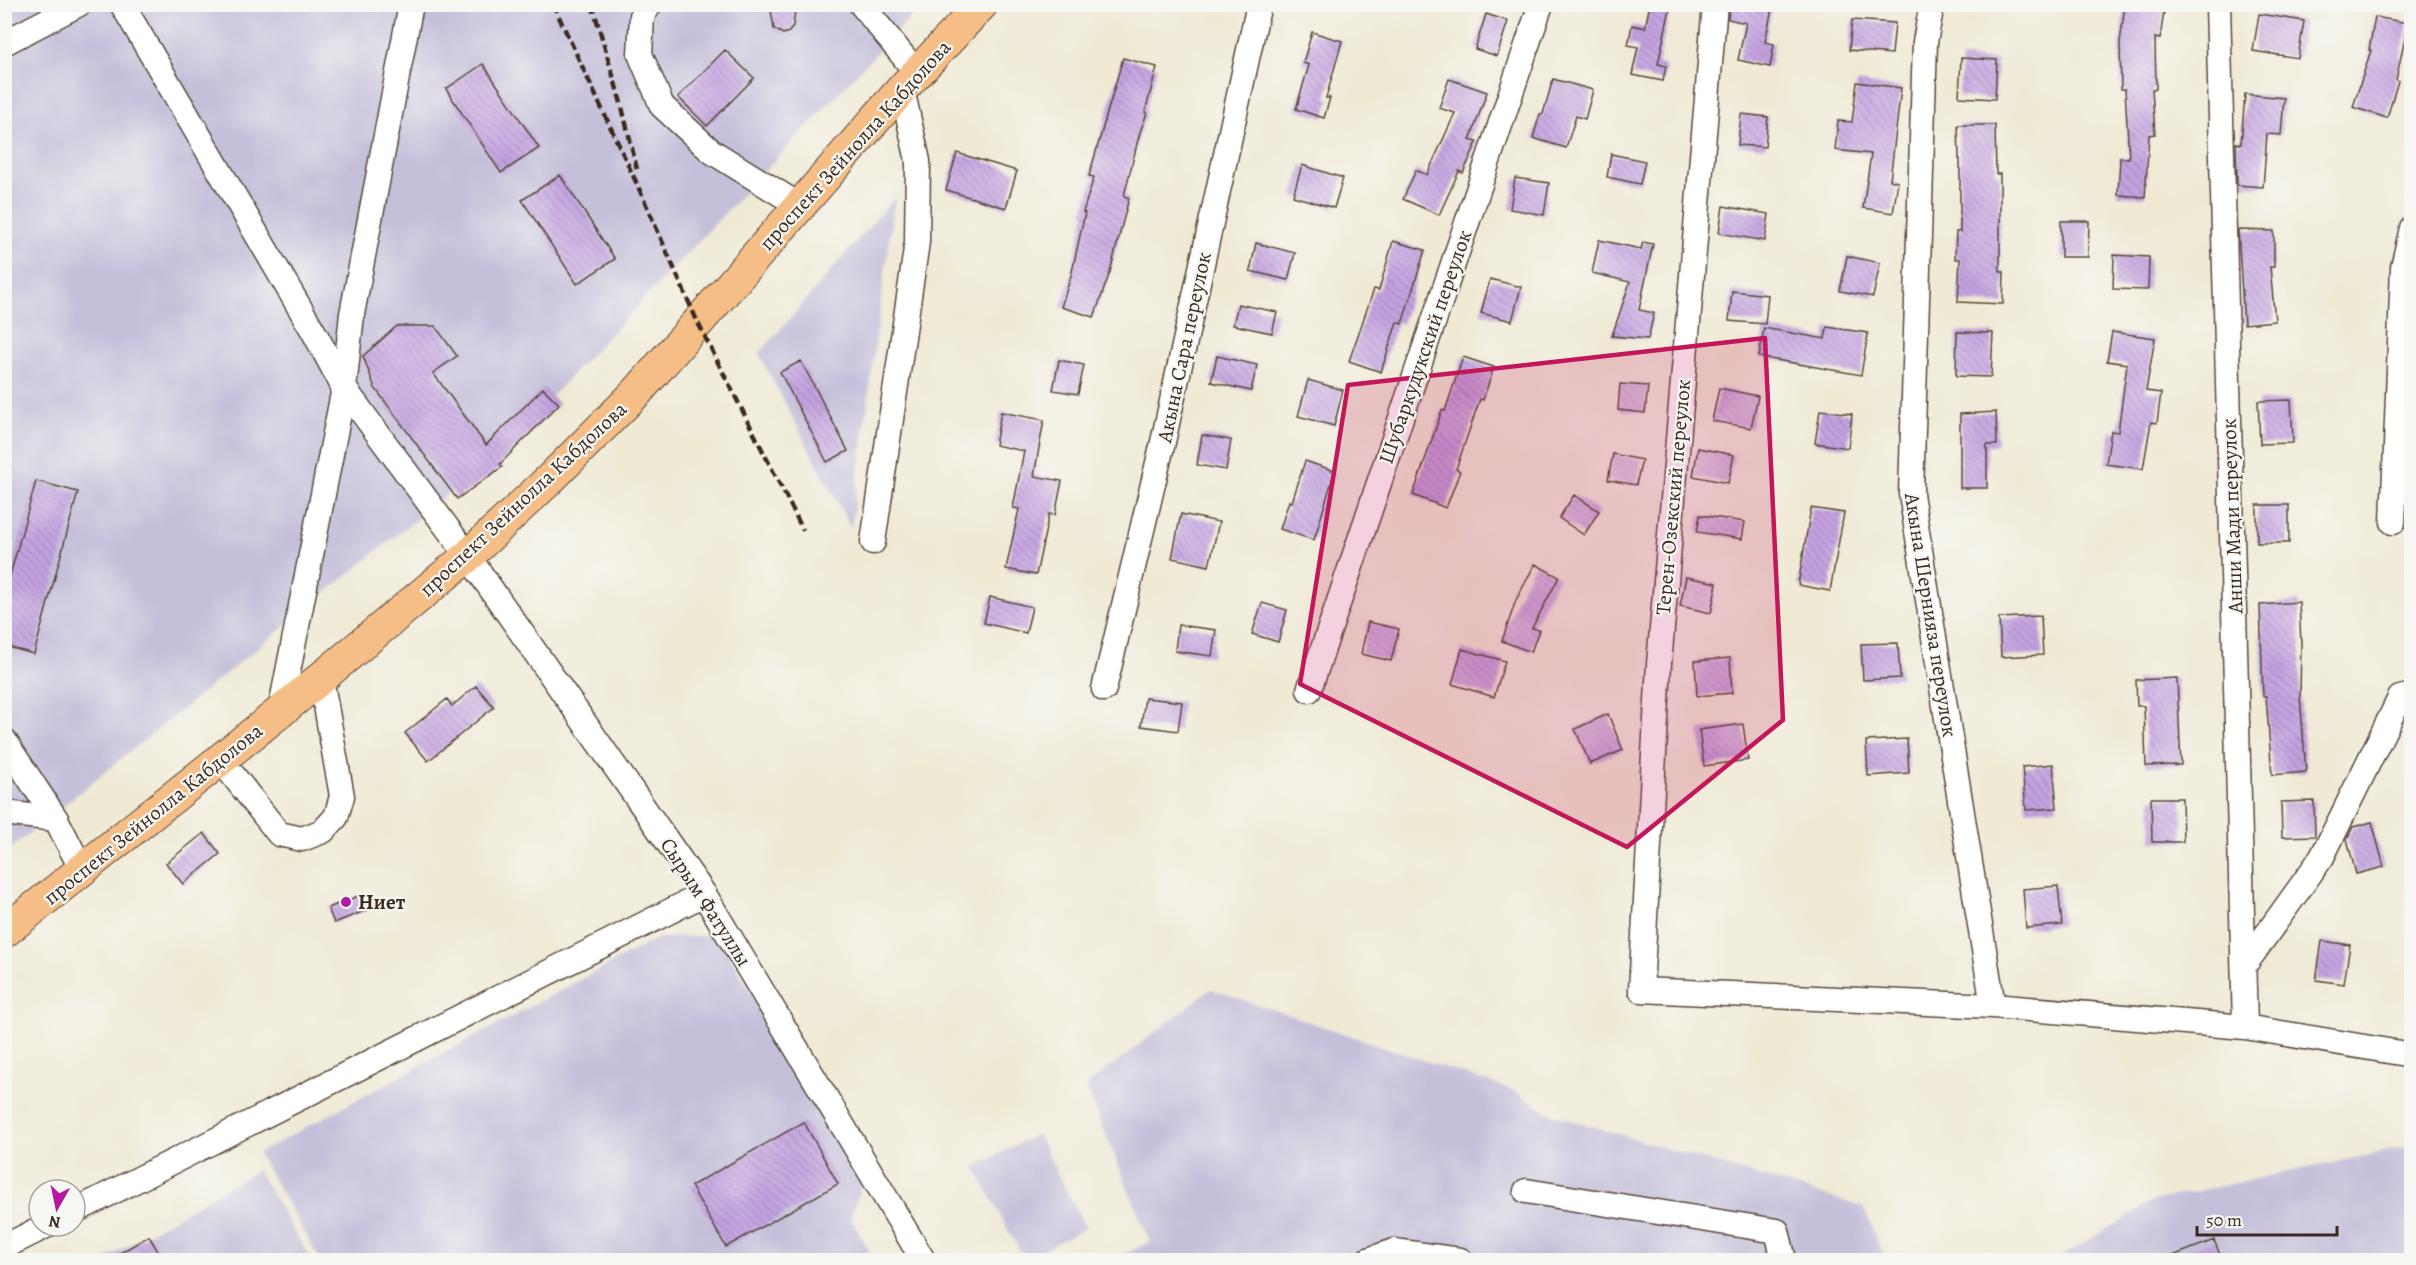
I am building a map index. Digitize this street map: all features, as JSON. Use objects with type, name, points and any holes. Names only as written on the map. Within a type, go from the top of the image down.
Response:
[{"type":"main road","name":"проспект Зейнолла Кабдолова","points":[[4,932],[321,678],[468,556],[550,479],[638,391],[909,81],[982,4]]},
{"type":"street","points":[[4,43],[79,4]]},
{"type":"street","name":"Сырым Фатуллы","points":[[122,4],[315,334],[344,388],[468,556],[704,894],[923,1260]]},
{"type":"street","points":[[280,712],[344,388],[352,314],[411,4]]},
{"type":"street","points":[[650,4],[642,16],[640,54],[662,106],[711,151],[800,206]]},
{"type":"street","points":[[861,4],[909,81],[918,161],[917,242],[873,542]]},
{"type":"street","name":"Акына Сара переулок","points":[[1104,689],[1163,442],[1259,4]]},
{"type":"street","name":"Шубаркудукский переулок","points":[[1308,690],[1541,4]]},
{"type":"street","name":"Терен-Озекский переулок","points":[[1715,4],[1659,664],[1641,990],[1993,1006]]},
{"type":"street","name":"Акына Шернияза переулок","points":[[1932,4],[1925,42],[1911,494],[1993,1006]]},
{"type":"street","name":"Анши Мади переулок","points":[[2218,4],[2246,1027]]},
{"type":"street","points":[[2393,522],[2403,267],[2412,228]]},
{"type":"street","points":[[221,760],[279,834],[302,839],[323,831],[336,817],[342,796],[321,678]]},
{"type":"street","points":[[2244,966],[2322,857],[2400,698],[2412,695]]},
{"type":"street","points":[[4,741],[56,819],[82,870]]},
{"type":"street","points":[[4,813],[56,819]]},
{"type":"street","points":[[87,1205],[704,894]]},
{"type":"street","points":[[1993,1006],[2246,1027],[2412,1054]]},
{"type":"street","points":[[1526,1191],[1777,1231],[1784,1260]]},
{"type":"street","points":[[4,1247],[27,1236]]},
{"type":"street","points":[[1368,1260],[1394,1251],[1460,1260]]},
{"type":"highlighted area","points":[[1765,338],[1783,720],[1627,847],[1300,684],[1348,385]]},
{"type":"shaded area","points":[[5,5],[922,5],[498,453],[5,853]]},
{"type":"shaded area","points":[[895,197],[851,528],[759,354]]},
{"type":"shaded area","points":[[718,935],[862,1183],[851,1218],[874,1260],[320,1260],[258,1153],[658,938]]},
{"type":"shaded area","points":[[1211,989],[1512,1090],[1551,1114],[1863,1207],[1886,1260],[1114,1260],[1150,1242],[1086,1086]]},
{"type":"shaded area","points":[[1037,1134],[1086,1228],[1024,1260],[975,1167]]},
{"type":"shaded area","points":[[2411,1146],[2411,1260],[2056,1260],[2155,1200]]},
{"type":"shaded area","points":[[257,1170],[311,1260],[103,1260]]},
{"type":"building","points":[[770,4],[796,4],[793,26],[789,32],[783,34],[774,29]]},
{"type":"building","points":[[1650,4],[1671,4],[1658,64],[1666,66],[1663,81],[1632,75],[1638,47],[1628,45],[1632,25],[1645,28]]},
{"type":"building","points":[[1729,4],[1773,4],[1765,42],[1774,44],[1770,67],[1738,60],[1746,23],[1728,19]]},
{"type":"building","points":[[2125,4],[2165,4],[2160,39],[2155,38],[2156,89],[2152,89],[2155,134],[2149,135],[2145,197],[2118,195],[2120,158],[2129,158],[2125,89],[2121,89],[2120,43]]},
{"type":"building","points":[[1486,14],[1508,21],[1497,56],[1475,49]]},
{"type":"building","points":[[2259,14],[2304,21],[2298,58],[2253,51]]},
{"type":"building","points":[[2375,17],[2408,23],[2396,80],[2398,81],[2387,118],[2353,107],[2371,50],[2369,50]]},
{"type":"building","points":[[1852,20],[1895,23],[1892,54],[1849,50]]},
{"type":"building","points":[[1312,32],[1342,41],[1326,98],[1330,98],[1324,118],[1296,109],[1309,65],[1303,63]]},
{"type":"building","points":[[725,50],[754,78],[707,126],[678,97]]},
{"type":"building","points":[[1123,58],[1157,67],[1124,196],[1129,198],[1110,272],[1094,317],[1061,307],[1071,276],[1085,213],[1083,212],[1094,177],[1089,176]]},
{"type":"building","points":[[1961,58],[1997,60],[1995,99],[1959,97]]},
{"type":"building","points":[[483,64],[539,148],[501,173],[446,89]]},
{"type":"building","points":[[1449,79],[1487,92],[1470,140],[1477,142],[1463,173],[1459,171],[1439,215],[1403,199],[1416,170],[1427,175],[1455,113],[1439,108]]},
{"type":"building","points":[[1553,79],[1593,90],[1585,119],[1576,116],[1566,148],[1533,138]]},
{"type":"building","points":[[1857,82],[1901,88],[1890,180],[1898,182],[1893,213],[1863,208],[1871,154],[1835,150],[1838,121],[1852,122]]},
{"type":"building","points":[[2245,94],[2284,98],[2281,135],[2267,134],[2263,187],[2237,185],[2236,143],[2241,144]]},
{"type":"building","points":[[1741,114],[1768,117],[1765,147],[1738,145]]},
{"type":"building","points":[[1958,125],[1995,125],[1996,174],[2000,174],[2000,272],[2004,272],[2003,304],[1958,302],[1960,259],[1955,259],[1956,232],[1960,232]]},
{"type":"building","points":[[957,153],[1017,171],[1006,208],[946,190]]},
{"type":"building","points":[[1611,154],[1645,161],[1640,184],[1607,177]]},
{"type":"building","points":[[1302,165],[1343,178],[1334,208],[1293,196]]},
{"type":"building","points":[[560,175],[615,259],[577,284],[522,200]]},
{"type":"building","points":[[1515,178],[1549,183],[1544,215],[1510,209]]},
{"type":"building","points":[[1723,206],[1769,214],[1765,241],[1719,233]]},
{"type":"building","points":[[2061,221],[2089,221],[2088,257],[2061,257]]},
{"type":"building","points":[[2238,230],[2274,231],[2274,267],[2270,267],[2275,321],[2244,324]]},
{"type":"building","points":[[1599,240],[1641,249],[1643,242],[1653,244],[1639,310],[1654,313],[1648,339],[1612,336],[1630,282],[1592,273]]},
{"type":"building","points":[[1393,241],[1425,250],[1402,324],[1397,322],[1381,372],[1349,361],[1374,289],[1379,290]]},
{"type":"building","points":[[1256,243],[1295,253],[1288,280],[1250,271]]},
{"type":"building","points":[[2114,255],[2149,257],[2148,290],[2113,289]]},
{"type":"building","points":[[1847,256],[1880,263],[1873,297],[1840,291]]},
{"type":"building","points":[[1490,279],[1521,287],[1512,321],[1481,313]]},
{"type":"building","points":[[1732,291],[1768,295],[1765,324],[1729,321]]},
{"type":"building","points":[[1238,304],[1277,312],[1272,333],[1233,325]]},
{"type":"building","points":[[397,326],[435,326],[457,356],[433,373],[486,445],[543,388],[559,404],[500,464],[502,467],[457,499],[375,388],[363,356]]},
{"type":"building","points":[[1827,327],[1868,333],[1861,375],[1759,357],[1764,328],[1825,339]]},
{"type":"building","points":[[1957,332],[1993,333],[1991,377],[1956,376]]},
{"type":"building","points":[[2112,332],[2155,338],[2146,391],[2161,393],[2157,423],[2151,422],[2143,469],[2106,464],[2111,431],[2118,432],[2127,364],[2107,361]]},
{"type":"building","points":[[1217,356],[1257,365],[1251,391],[1211,382]]},
{"type":"building","points":[[1463,357],[1494,367],[1483,400],[1480,399],[1456,469],[1460,471],[1446,508],[1413,495]]},
{"type":"building","points":[[1059,360],[1084,365],[1078,394],[1053,390]]},
{"type":"building","points":[[801,361],[848,451],[827,462],[780,372]]},
{"type":"building","points":[[1308,380],[1343,390],[1334,426],[1298,416]]},
{"type":"building","points":[[1620,384],[1648,386],[1645,413],[1618,410]]},
{"type":"building","points":[[1719,388],[1758,396],[1751,428],[1712,421]]},
{"type":"building","points":[[2291,400],[2293,443],[2260,444],[2258,401]]},
{"type":"building","points":[[1820,410],[1852,414],[1848,448],[1815,443]]},
{"type":"building","points":[[1001,412],[1044,420],[1034,476],[1062,481],[1055,515],[1049,514],[1036,575],[1006,569],[1019,509],[1013,508],[1024,451],[995,445]]},
{"type":"building","points":[[1996,412],[1997,445],[1987,445],[1987,488],[1960,488],[1960,414]]},
{"type":"building","points":[[1202,435],[1231,440],[1226,470],[1197,465]]},
{"type":"building","points":[[1698,448],[1734,455],[1728,483],[1693,476]]},
{"type":"building","points":[[1613,454],[1642,460],[1636,485],[1608,480]]},
{"type":"building","points":[[1305,461],[1335,471],[1314,540],[1280,529],[1289,501],[1292,502]]},
{"type":"building","points":[[36,481],[78,492],[34,654],[4,646],[4,597]]},
{"type":"building","points":[[1574,495],[1599,511],[1584,535],[1559,518]]},
{"type":"building","points":[[2257,505],[2289,505],[2289,543],[2257,543]]},
{"type":"building","points":[[1811,508],[1844,513],[1830,591],[1798,585]]},
{"type":"building","points":[[1181,514],[1219,522],[1209,566],[1172,558]]},
{"type":"building","points":[[1700,515],[1745,522],[1742,539],[1697,532]]},
{"type":"building","points":[[1535,564],[1559,577],[1532,628],[1539,630],[1531,652],[1502,641],[1516,600]]},
{"type":"building","points":[[1686,577],[1717,583],[1711,613],[1680,606]]},
{"type":"building","points":[[990,597],[1032,607],[1026,633],[984,623]]},
{"type":"building","points":[[2299,602],[2300,696],[2306,772],[2272,775],[2266,696],[2263,696],[2260,605]]},
{"type":"building","points":[[1262,603],[1287,610],[1278,642],[1252,634]]},
{"type":"building","points":[[2041,616],[2043,655],[2001,657],[1999,618]]},
{"type":"building","points":[[1368,622],[1399,629],[1391,661],[1361,654]]},
{"type":"building","points":[[1178,625],[1216,630],[1212,656],[1175,651]]},
{"type":"building","points":[[1898,643],[1900,678],[1863,680],[1861,644]]},
{"type":"building","points":[[1462,649],[1505,661],[1494,697],[1452,684]]},
{"type":"building","points":[[1730,658],[1732,693],[1697,696],[1695,661]]},
{"type":"building","points":[[2177,678],[2181,765],[2146,766],[2144,706],[2137,706],[2136,680]]},
{"type":"building","points":[[476,686],[494,707],[428,761],[405,733],[447,699],[452,706]]},
{"type":"building","points":[[1145,698],[1182,702],[1178,731],[1141,726]]},
{"type":"building","points":[[1608,714],[1623,750],[1590,764],[1575,729]]},
{"type":"building","points":[[1743,724],[1748,760],[1704,766],[1699,730]]},
{"type":"building","points":[[1907,739],[1909,773],[1868,776],[1866,741]]},
{"type":"building","points":[[2053,764],[2057,808],[2026,810],[2022,767]]},
{"type":"building","points":[[2151,798],[2182,798],[2183,842],[2152,842]]},
{"type":"building","points":[[2314,801],[2315,836],[2282,837],[2281,802]]},
{"type":"building","points":[[2372,822],[2384,867],[2356,874],[2347,839],[2353,827]]},
{"type":"building","points":[[204,833],[220,854],[183,884],[166,863]]},
{"type":"building","points":[[2058,886],[2062,925],[2026,928],[2023,889]]},
{"type":"building","points":[[361,895],[367,910],[334,923],[328,908]]},
{"type":"building","points":[[2322,941],[2350,945],[2344,984],[2316,980]]},
{"type":"building","points":[[804,1122],[838,1184],[726,1247],[691,1186]]},
{"type":"building","points":[[149,1236],[163,1260],[108,1260]]},
{"type":"building","points":[[2214,1240],[2222,1260],[2165,1260],[2165,1259]]},
{"type":"railway","points":[[553,4],[637,184],[698,323],[803,530]]},
{"type":"railway","points":[[592,4],[621,103],[637,169]]},
{"type":"place","name":"Ниет","points":[[346,902]]}]
